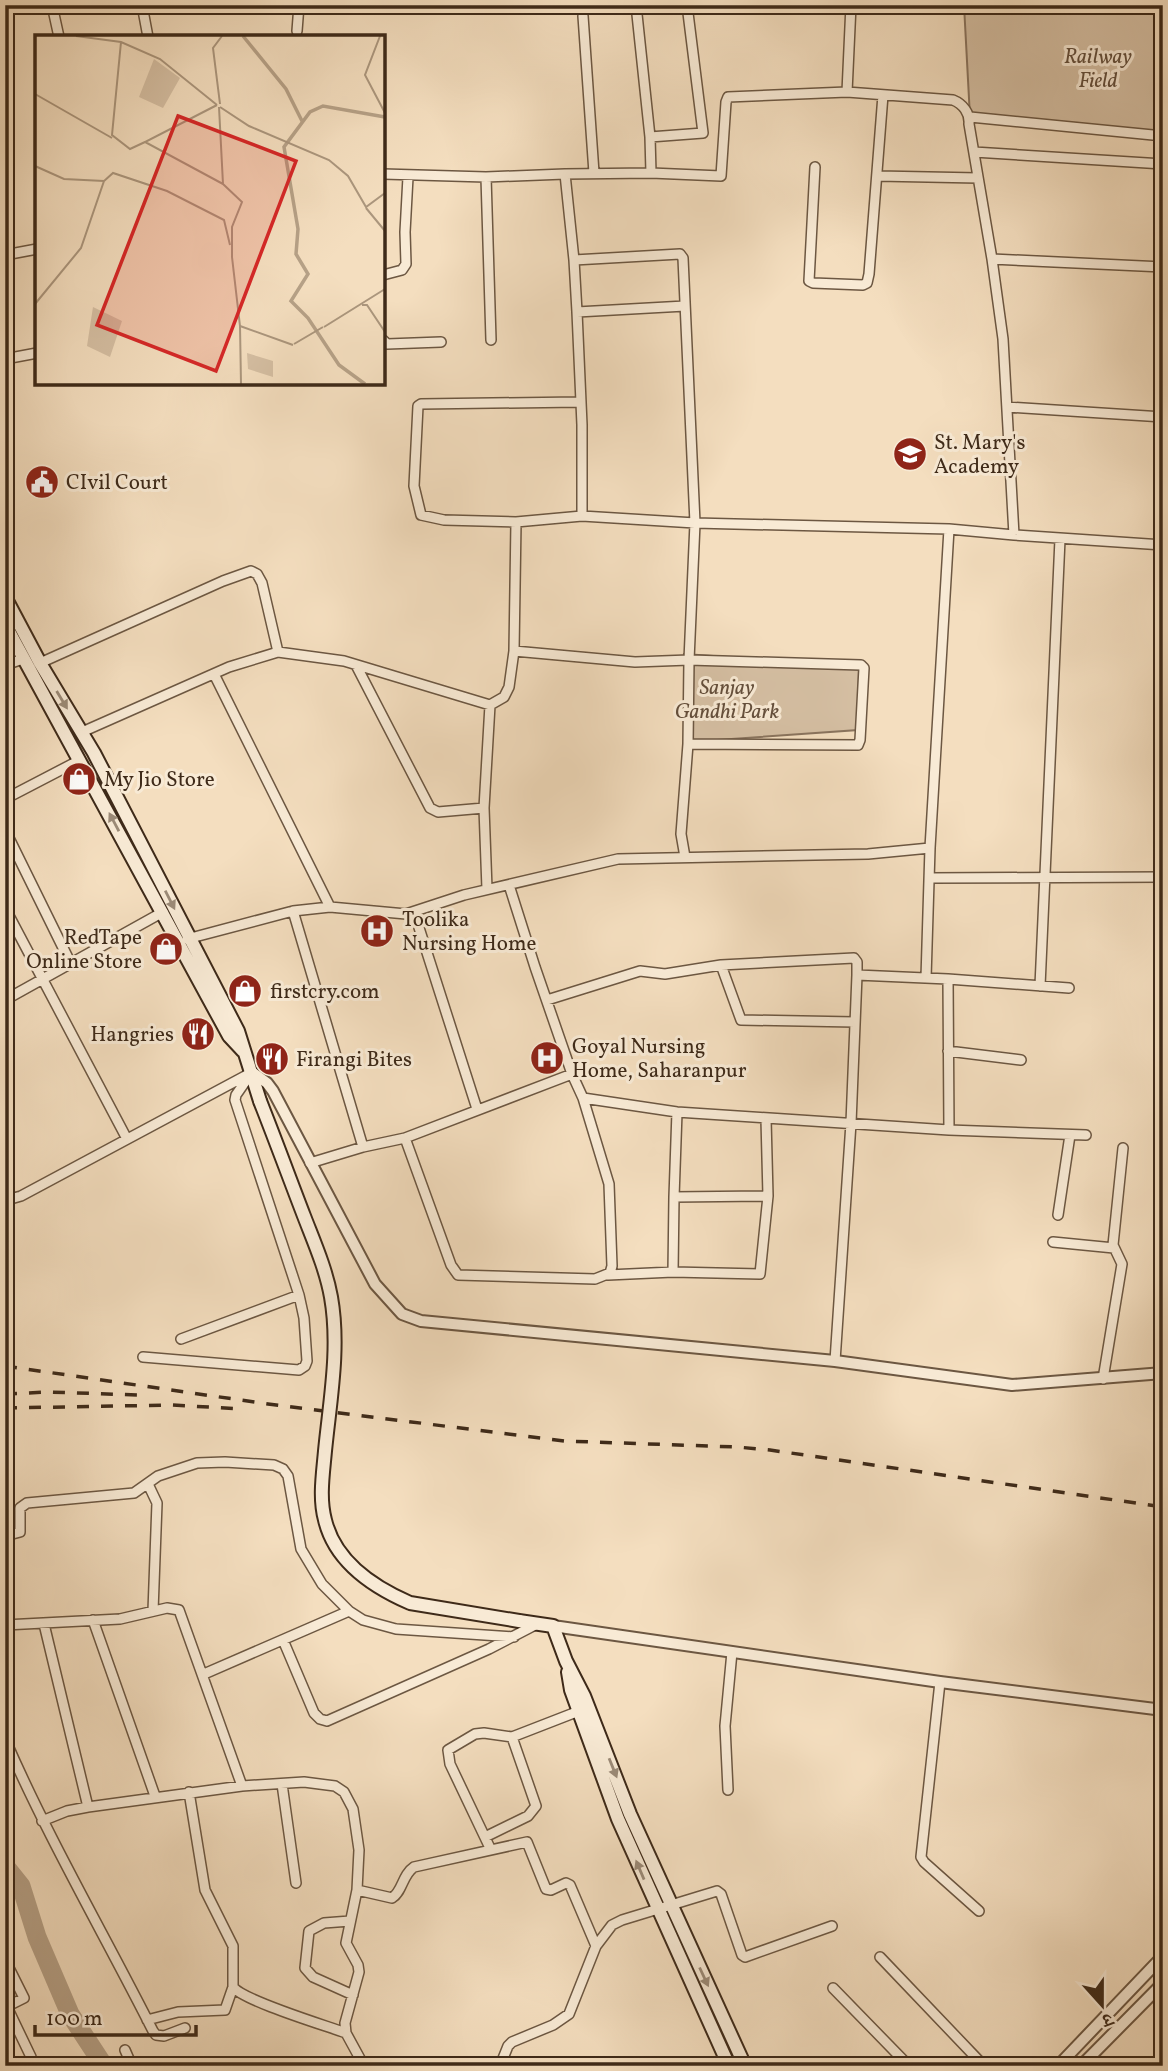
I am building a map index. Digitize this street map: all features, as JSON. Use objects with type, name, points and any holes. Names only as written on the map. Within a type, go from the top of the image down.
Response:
[{"type":"main road","points":[[5,597],[40,663],[82,732],[229,1036],[243,1052],[313,1240],[331,1296],[335,1349],[322,1487],[325,1522],[352,1567],[380,1589],[410,1603],[553,1626],[670,1905],[745,2066]]},
{"type":"main road","points":[[5,624],[163,912],[184,940]]},
{"type":"main road","points":[[566,1661],[571,1690],[618,1819],[728,2066]]},
{"type":"street","points":[[52,5],[59,35]]},
{"type":"street","points":[[142,5],[148,35]]},
{"type":"street","points":[[297,31],[299,5]]},
{"type":"street","points":[[636,5],[650,137],[650,173]]},
{"type":"street","points":[[650,137],[702,134],[687,5]]},
{"type":"street","points":[[847,92],[851,5]]},
{"type":"street","points":[[583,16],[594,173]]},
{"type":"street","points":[[385,174],[408,177],[594,173],[721,176],[728,97],[847,92],[953,100],[962,105],[970,117],[1003,339],[1014,535]]},
{"type":"street","points":[[815,167],[808,281],[861,286],[867,283],[883,95]]},
{"type":"street","points":[[970,117],[1163,136]]},
{"type":"street","points":[[974,152],[1163,164]]},
{"type":"street","points":[[565,174],[577,312],[582,425],[582,516]]},
{"type":"street","points":[[878,176],[978,178]]},
{"type":"street","points":[[385,274],[402,270],[406,264],[408,177]]},
{"type":"street","points":[[486,177],[491,340]]},
{"type":"street","points":[[5,255],[35,249]]},
{"type":"street","points":[[574,260],[680,254],[683,258],[695,523],[688,744],[681,834],[685,857]]},
{"type":"street","points":[[992,259],[1163,267]]},
{"type":"street","points":[[577,312],[685,306]]},
{"type":"street","points":[[385,342],[441,342]]},
{"type":"street","points":[[5,359],[35,353]]},
{"type":"street","points":[[579,402],[418,406],[414,486],[421,515],[444,520],[516,523],[582,516],[695,523],[948,529],[1163,545]]},
{"type":"street","points":[[1007,407],[1163,417]]},
{"type":"street","points":[[82,732],[246,660],[278,652],[344,661],[490,705],[504,698],[507,692],[514,651],[516,523]]},
{"type":"street","points":[[926,978],[930,848],[948,529]]},
{"type":"street","points":[[1040,986],[1060,539]]},
{"type":"street","points":[[40,663],[251,571],[257,574],[262,583],[278,652]]},
{"type":"street","points":[[514,651],[635,662],[689,660],[861,665],[864,671],[858,745],[688,744]]},
{"type":"street","points":[[5,665],[23,659]]},
{"type":"street","points":[[357,667],[430,808],[438,812],[484,808]]},
{"type":"street","points":[[214,674],[330,907]]},
{"type":"street","points":[[487,889],[484,808],[490,705]]},
{"type":"street","points":[[5,799],[80,760]]},
{"type":"street","points":[[5,830],[71,964]]},
{"type":"street","points":[[184,940],[293,911],[330,907],[406,914],[487,889],[618,859],[868,854],[930,848]]},
{"type":"street","points":[[931,878],[1163,877]]},
{"type":"street","points":[[509,885],[572,1074],[583,1098],[609,1184],[612,1266],[608,1275]]},
{"type":"street","points":[[5,908],[127,1139]]},
{"type":"street","points":[[293,911],[363,1147]]},
{"type":"street","points":[[5,1000],[163,912]]},
{"type":"street","points":[[414,912],[477,1109]]},
{"type":"street","points":[[547,1000],[640,971],[665,974],[721,965],[854,958],[857,962],[857,975],[851,1123],[835,1361]]},
{"type":"street","points":[[721,965],[741,1020],[855,1022]]},
{"type":"street","points":[[857,975],[1069,988]]},
{"type":"street","points":[[948,979],[949,1130]]},
{"type":"street","points":[[948,1051],[1021,1060]]},
{"type":"street","points":[[5,1193],[14,1198],[21,1196],[251,1073]]},
{"type":"street","points":[[251,1073],[274,1091],[375,1284],[402,1314],[410,1318],[835,1361],[1012,1385],[1163,1373]]},
{"type":"street","points":[[143,1357],[299,1370],[307,1361],[304,1318],[299,1295],[236,1107],[236,1095],[251,1073]]},
{"type":"street","points":[[310,1163],[405,1138],[572,1074]]},
{"type":"street","points":[[583,1098],[677,1112],[766,1119],[1086,1135]]},
{"type":"street","points":[[673,1272],[677,1112]]},
{"type":"street","points":[[405,1138],[457,1275],[595,1279],[608,1275],[673,1272],[760,1274],[768,1196],[766,1119]]},
{"type":"street","points":[[1058,1215],[1070,1135]]},
{"type":"street","points":[[1103,1379],[1122,1264],[1114,1248],[1124,1148]]},
{"type":"street","points":[[674,1197],[768,1196]]},
{"type":"street","points":[[1054,1242],[1114,1248]]},
{"type":"street","points":[[181,1339],[299,1295]]},
{"type":"street","points":[[5,1536],[20,1532],[21,1505],[134,1493],[171,1471],[197,1463],[274,1465],[283,1469],[290,1486],[301,1549],[323,1584],[349,1611],[363,1620],[396,1629],[514,1637]]},
{"type":"street","points":[[148,1484],[157,1503],[153,1611]]},
{"type":"street","points":[[5,1625],[120,1619],[153,1611],[173,1608],[179,1610],[242,1786]]},
{"type":"street","points":[[204,1674],[349,1611]]},
{"type":"street","points":[[93,1620],[155,1796]]},
{"type":"street","points":[[44,1624],[88,1807]]},
{"type":"street","points":[[282,1640],[314,1713],[327,1721],[514,1637],[537,1624]]},
{"type":"street","points":[[553,1626],[940,1682],[1163,1710]]},
{"type":"street","points":[[728,1790],[725,1726],[732,1652]]},
{"type":"street","points":[[940,1682],[921,1857],[979,1911]]},
{"type":"street","points":[[490,1849],[450,1765],[448,1750],[475,1734],[512,1737],[579,1711]]},
{"type":"street","points":[[485,1838],[528,1816],[536,1806],[512,1737]]},
{"type":"street","points":[[5,1739],[42,1821],[156,2035],[185,2028]]},
{"type":"street","points":[[42,1821],[88,1807],[242,1786],[304,1782],[335,1786],[344,1792],[349,1798],[357,1826],[359,1850],[357,1890],[346,1943],[359,1972],[345,2023],[346,2033],[364,2066]]},
{"type":"street","points":[[282,1784],[296,1883]]},
{"type":"street","points":[[148,2020],[178,2012],[225,2010],[233,1987],[233,1947],[205,1891],[189,1792]]},
{"type":"street","points":[[357,1890],[392,1898],[398,1893],[408,1871],[414,1867],[527,1842],[546,1889],[551,1890],[566,1883],[570,1885],[596,1946]]},
{"type":"street","points":[[500,2066],[512,2042],[553,2025],[569,2014],[596,1946],[612,1925],[715,1891],[719,1892],[745,1957],[832,1926]]},
{"type":"street","points":[[350,1921],[317,1924],[309,1931],[304,1968],[313,1977],[353,1994]]},
{"type":"street","points":[[1058,2066],[1163,1956]]},
{"type":"street","points":[[880,1957],[984,2066]]},
{"type":"street","points":[[5,1960],[24,1998],[10,2005],[8,2010],[32,2057],[32,2066]]},
{"type":"street","points":[[1082,2066],[1163,1983]]},
{"type":"street","points":[[233,1987],[256,2000],[346,2033]]},
{"type":"street","points":[[833,1988],[909,2066]]},
{"type":"street","points":[[125,2050],[132,2066]]},
{"type":"green space","name":"Railway Field","points":[[964,5],[1163,5],[1163,136],[970,117]]},
{"type":"green space","name":"Sanjay Gandhi Park","points":[[684,654],[859,666],[858,730],[688,742]]},
{"type":"waterway","points":[[5,1866],[21,1886],[37,1937],[70,2014],[104,2066]]},
{"type":"railway","points":[[5,1366],[268,1404],[564,1441],[770,1450],[1163,1507]]},
{"type":"railway","points":[[5,1394],[48,1392],[138,1395]]},
{"type":"railway","points":[[5,1408],[172,1405],[242,1409]]},
{"type":"place","name":"St. Mary's Academy","points":[[910,454]]},
{"type":"place","name":"CIvil Court","points":[[42,482]]},
{"type":"place","name":"My Jio Store","points":[[79,779]]},
{"type":"place","name":"Toolika Nursing Home","points":[[377,931]]},
{"type":"place","name":"RedTape Online Store","points":[[166,949]]},
{"type":"place","name":"firstcry.com","points":[[245,991]]},
{"type":"place","name":"Hangries","points":[[198,1034]]},
{"type":"place","name":"Goyal Nursing Home, Saharanpur","points":[[547,1058]]},
{"type":"place","name":"Firangi Bites","points":[[272,1059]]}]
